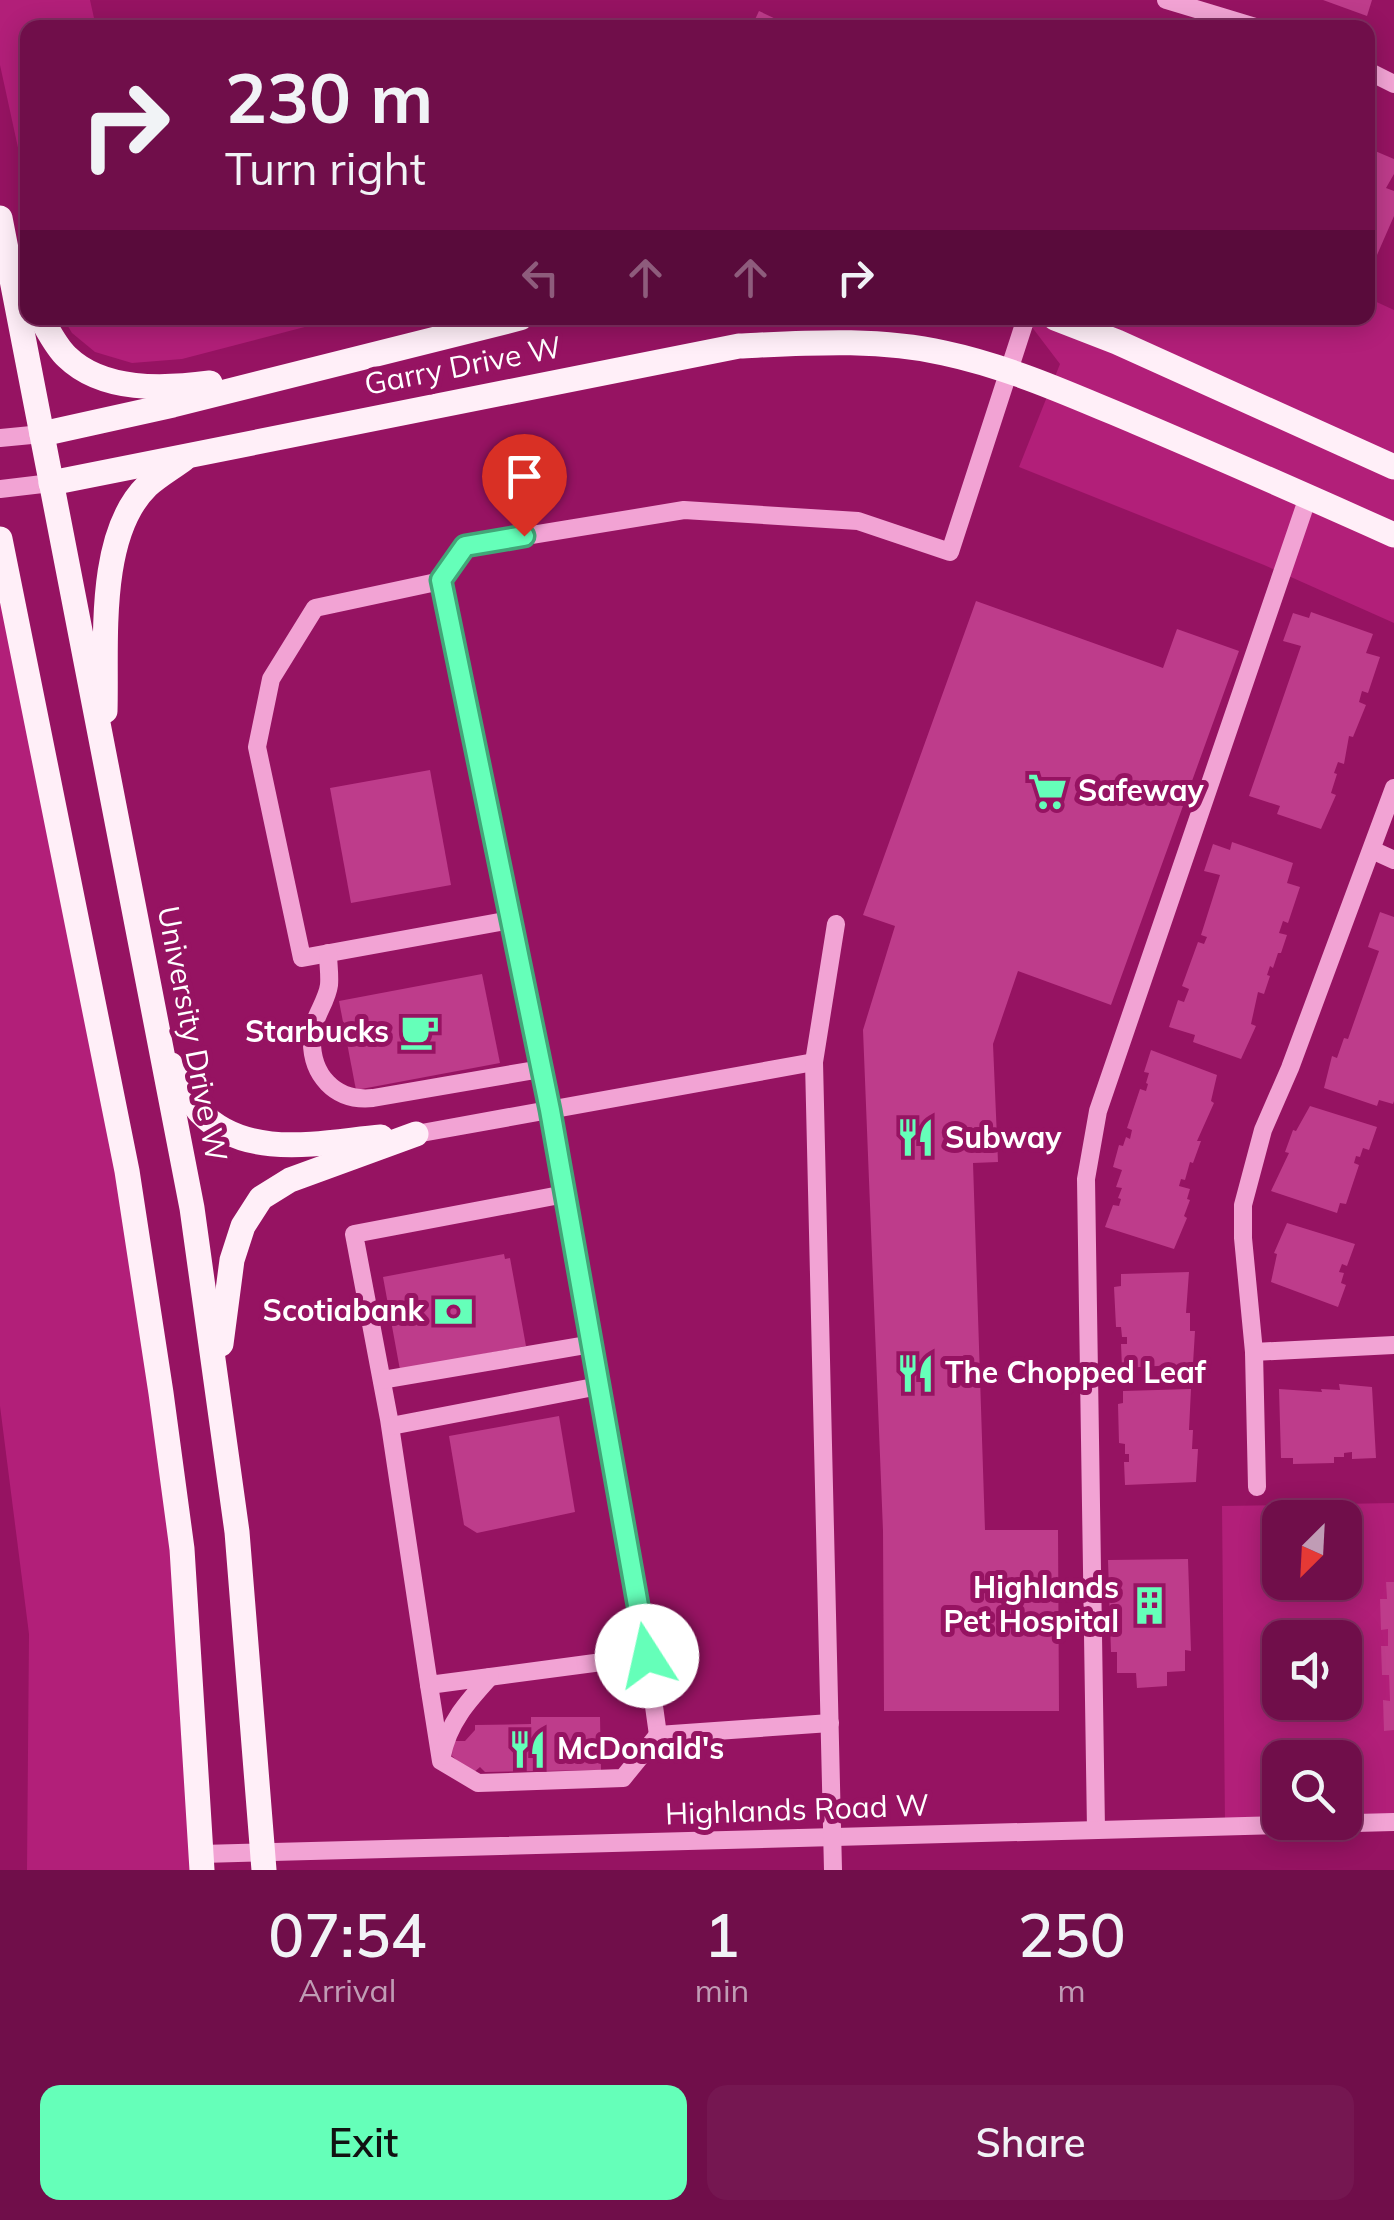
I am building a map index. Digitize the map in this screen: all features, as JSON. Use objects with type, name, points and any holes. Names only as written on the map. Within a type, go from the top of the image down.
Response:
[{"type":"main road","points":[[2,230],[20,272]]},
{"type":"main road","name":"University Drive W","points":[[2,230],[20,322]]},
{"type":"main road","name":"University Drive W","points":[[21,325],[164,1053],[217,1374],[237,1532],[264,1861]]},
{"type":"main road","points":[[45,325],[66,356],[90,374],[132,386],[187,386],[319,368]]},
{"type":"main road","name":"Garry Drive W","points":[[42,434],[173,406],[492,325]]},
{"type":"main road","points":[[1072,325],[1394,467]]},
{"type":"main road","name":"Garry Drive W","points":[[51,483],[739,346],[880,344],[942,352],[1010,372],[1394,535]]},
{"type":"main road","points":[[104,760],[109,579],[115,547],[126,518],[145,488],[190,454]]},
{"type":"main road","points":[[0,539],[127,1171],[182,1549],[202,1862]]},
{"type":"main road","points":[[164,1053],[200,1112],[231,1134],[254,1142],[283,1145],[416,1134]]},
{"type":"main road","points":[[217,1374],[232,1260],[243,1226],[262,1198],[290,1180],[416,1134]]},
{"type":"street","points":[[1166,0],[1199,4],[1239,20]]},
{"type":"street","points":[[510,920],[302,958],[257,747],[272,679],[316,608],[441,580],[465,546],[684,510],[858,521],[950,552],[1024,325]]},
{"type":"street","points":[[0,438],[42,434]]},
{"type":"street","points":[[0,489],[51,483]]},
{"type":"street","points":[[1096,1830],[1086,1179],[1098,1111],[1308,496]]},
{"type":"street","points":[[441,580],[550,1110],[658,1736]]},
{"type":"street","points":[[1258,1488],[1254,1352],[1243,1238],[1246,1192],[1263,1130],[1290,1068],[1394,788]]},
{"type":"street","points":[[1372,850],[1394,860]]},
{"type":"street","points":[[833,1870],[814,1062],[836,924]]},
{"type":"street","points":[[328,954],[329,986],[312,1034],[316,1064],[324,1081],[339,1094],[356,1100],[373,1098],[541,1070]]},
{"type":"street","points":[[416,1134],[814,1062]]},
{"type":"street","points":[[564,1194],[354,1234],[390,1426],[442,1761],[478,1782],[623,1778],[658,1736],[830,1723]]},
{"type":"street","points":[[382,1380],[592,1344]]},
{"type":"street","points":[[1254,1352],[1394,1345]]},
{"type":"street","points":[[390,1426],[599,1386]]},
{"type":"street","points":[[429,1686],[647,1656]]},
{"type":"street","points":[[442,1761],[452,1724],[490,1677]]},
{"type":"street","name":"Highlands Road W","points":[[202,1862],[833,1837],[1394,1822]]},
{"type":"shaded area","points":[[0,0],[90,0],[94,20],[20,20],[20,157],[0,65]]},
{"type":"shaded area","points":[[1375,301],[1394,310],[1394,623],[1264,565],[1019,467],[1060,364],[1030,325],[1375,325]]},
{"type":"shaded area","points":[[67,325],[312,325],[182,359],[132,363],[95,352]]},
{"type":"shaded area","points":[[0,554],[161,1393],[201,1870],[27,1870],[29,1634],[0,1406]]},
{"type":"shaded area","points":[[1394,1503],[1394,1822],[1362,1823],[1362,1740],[1262,1740],[1262,1825],[1225,1826],[1222,1506],[1262,1505],[1262,1600],[1362,1600],[1362,1504]]},
{"type":"building","points":[[1323,0],[1372,0],[1367,16]]},
{"type":"building","points":[[759,11],[778,20],[755,20]]},
{"type":"building","points":[[1375,151],[1394,159],[1394,174],[1386,188],[1394,191],[1394,216],[1377,255]]},
{"type":"building","points":[[976,601],[1163,668],[1177,629],[1239,651],[1111,1005],[1018,971],[993,1044],[998,1162],[973,1163],[985,1530],[1058,1530],[1059,1711],[884,1711],[883,1531],[863,1030],[895,926],[863,915]]},
{"type":"building","points":[[1311,612],[1373,634],[1366,653],[1380,657],[1368,693],[1362,691],[1359,702],[1366,705],[1353,737],[1349,736],[1344,764],[1338,762],[1334,773],[1337,774],[1331,793],[1336,795],[1321,829],[1277,814],[1280,806],[1249,796],[1301,646],[1283,641],[1293,613],[1309,618]]},
{"type":"building","points":[[430,770],[451,885],[351,903],[330,788]]},
{"type":"building","points":[[1232,842],[1293,863],[1287,883],[1300,887],[1288,923],[1283,921],[1279,933],[1287,935],[1281,953],[1273,968],[1270,966],[1264,994],[1258,992],[1251,1024],[1256,1026],[1241,1059],[1193,1042],[1195,1035],[1169,1027],[1178,1000],[1184,1002],[1189,989],[1182,986],[1198,942],[1204,944],[1207,937],[1201,935],[1220,875],[1204,871],[1213,844],[1230,850]]},
{"type":"building","points":[[1380,912],[1394,917],[1394,1101],[1393,1104],[1379,1100],[1377,1106],[1324,1088],[1332,1056],[1337,1058],[1344,1038],[1348,1039],[1379,951],[1368,947]]},
{"type":"building","name":"Starbucks","points":[[482,974],[500,1063],[356,1090],[339,1001]]},
{"type":"building","points":[[1151,1050],[1217,1075],[1211,1101],[1214,1103],[1197,1141],[1201,1141],[1179,1186],[1190,1189],[1190,1200],[1174,1249],[1105,1227],[1113,1205],[1119,1206],[1121,1199],[1118,1198],[1122,1188],[1116,1187],[1122,1170],[1113,1167],[1119,1145],[1123,1146],[1126,1137],[1130,1139],[1132,1130],[1127,1128],[1140,1089],[1146,1091],[1149,1073],[1144,1072]]},
{"type":"building","points":[[1310,1106],[1377,1127],[1369,1150],[1363,1148],[1360,1157],[1356,1156],[1354,1163],[1359,1165],[1346,1204],[1340,1203],[1337,1213],[1271,1191],[1289,1153],[1285,1152],[1293,1130],[1296,1131]]},
{"type":"building","points":[[1287,1223],[1355,1244],[1347,1266],[1342,1264],[1339,1272],[1344,1273],[1341,1283],[1346,1285],[1338,1307],[1271,1282],[1277,1254],[1274,1253]]},
{"type":"building","name":"Scotiabank","points":[[504,1254],[505,1259],[510,1258],[526,1346],[400,1370],[383,1277]]},
{"type":"building","points":[[1189,1272],[1186,1313],[1190,1313],[1190,1331],[1195,1331],[1193,1364],[1122,1368],[1121,1344],[1127,1344],[1127,1337],[1122,1337],[1121,1327],[1116,1327],[1114,1287],[1121,1286],[1121,1274]]},
{"type":"building","points":[[1339,1384],[1372,1387],[1376,1458],[1352,1459],[1352,1452],[1334,1457],[1334,1463],[1293,1464],[1293,1458],[1281,1458],[1279,1389],[1322,1392],[1321,1389],[1340,1390]]},
{"type":"building","points":[[1191,1389],[1189,1430],[1193,1430],[1192,1449],[1198,1449],[1196,1482],[1125,1485],[1124,1462],[1129,1462],[1129,1454],[1125,1454],[1125,1444],[1119,1443],[1118,1404],[1123,1403],[1123,1391]]},
{"type":"building","points":[[559,1416],[575,1512],[477,1533],[464,1525],[449,1436]]},
{"type":"building","name":"Highlands Pet Hospital","points":[[1188,1559],[1191,1651],[1185,1650],[1185,1671],[1167,1672],[1167,1686],[1137,1688],[1136,1673],[1117,1673],[1117,1652],[1111,1652],[1108,1560]]},
{"type":"building","points":[[1386,1582],[1394,1582],[1394,1730],[1384,1731],[1383,1700],[1390,1701],[1389,1675],[1382,1675],[1381,1646],[1388,1646],[1388,1629],[1381,1630],[1380,1599],[1387,1599]]},
{"type":"building","name":"McDonald's","points":[[531,1717],[600,1717],[601,1770],[485,1772],[480,1767],[472,1774],[452,1756],[453,1741],[465,1741],[475,1725],[531,1724]]},
{"type":"place","name":"Safeway","points":[[1048,791]]},
{"type":"place","name":"Starbucks","points":[[419,1032]]},
{"type":"place","name":"Subway","points":[[915,1138]]},
{"type":"place","name":"Scotiabank","points":[[454,1311]]},
{"type":"place","name":"The Chopped Leaf","points":[[915,1373]]},
{"type":"place","name":"Highlands Pet Hospital","points":[[1149,1605]]},
{"type":"place","name":"McDonald's","points":[[527,1749]]},
{"type":"route","points":[[524,536],[465,546],[441,580],[550,1110],[647,1656]]}]
